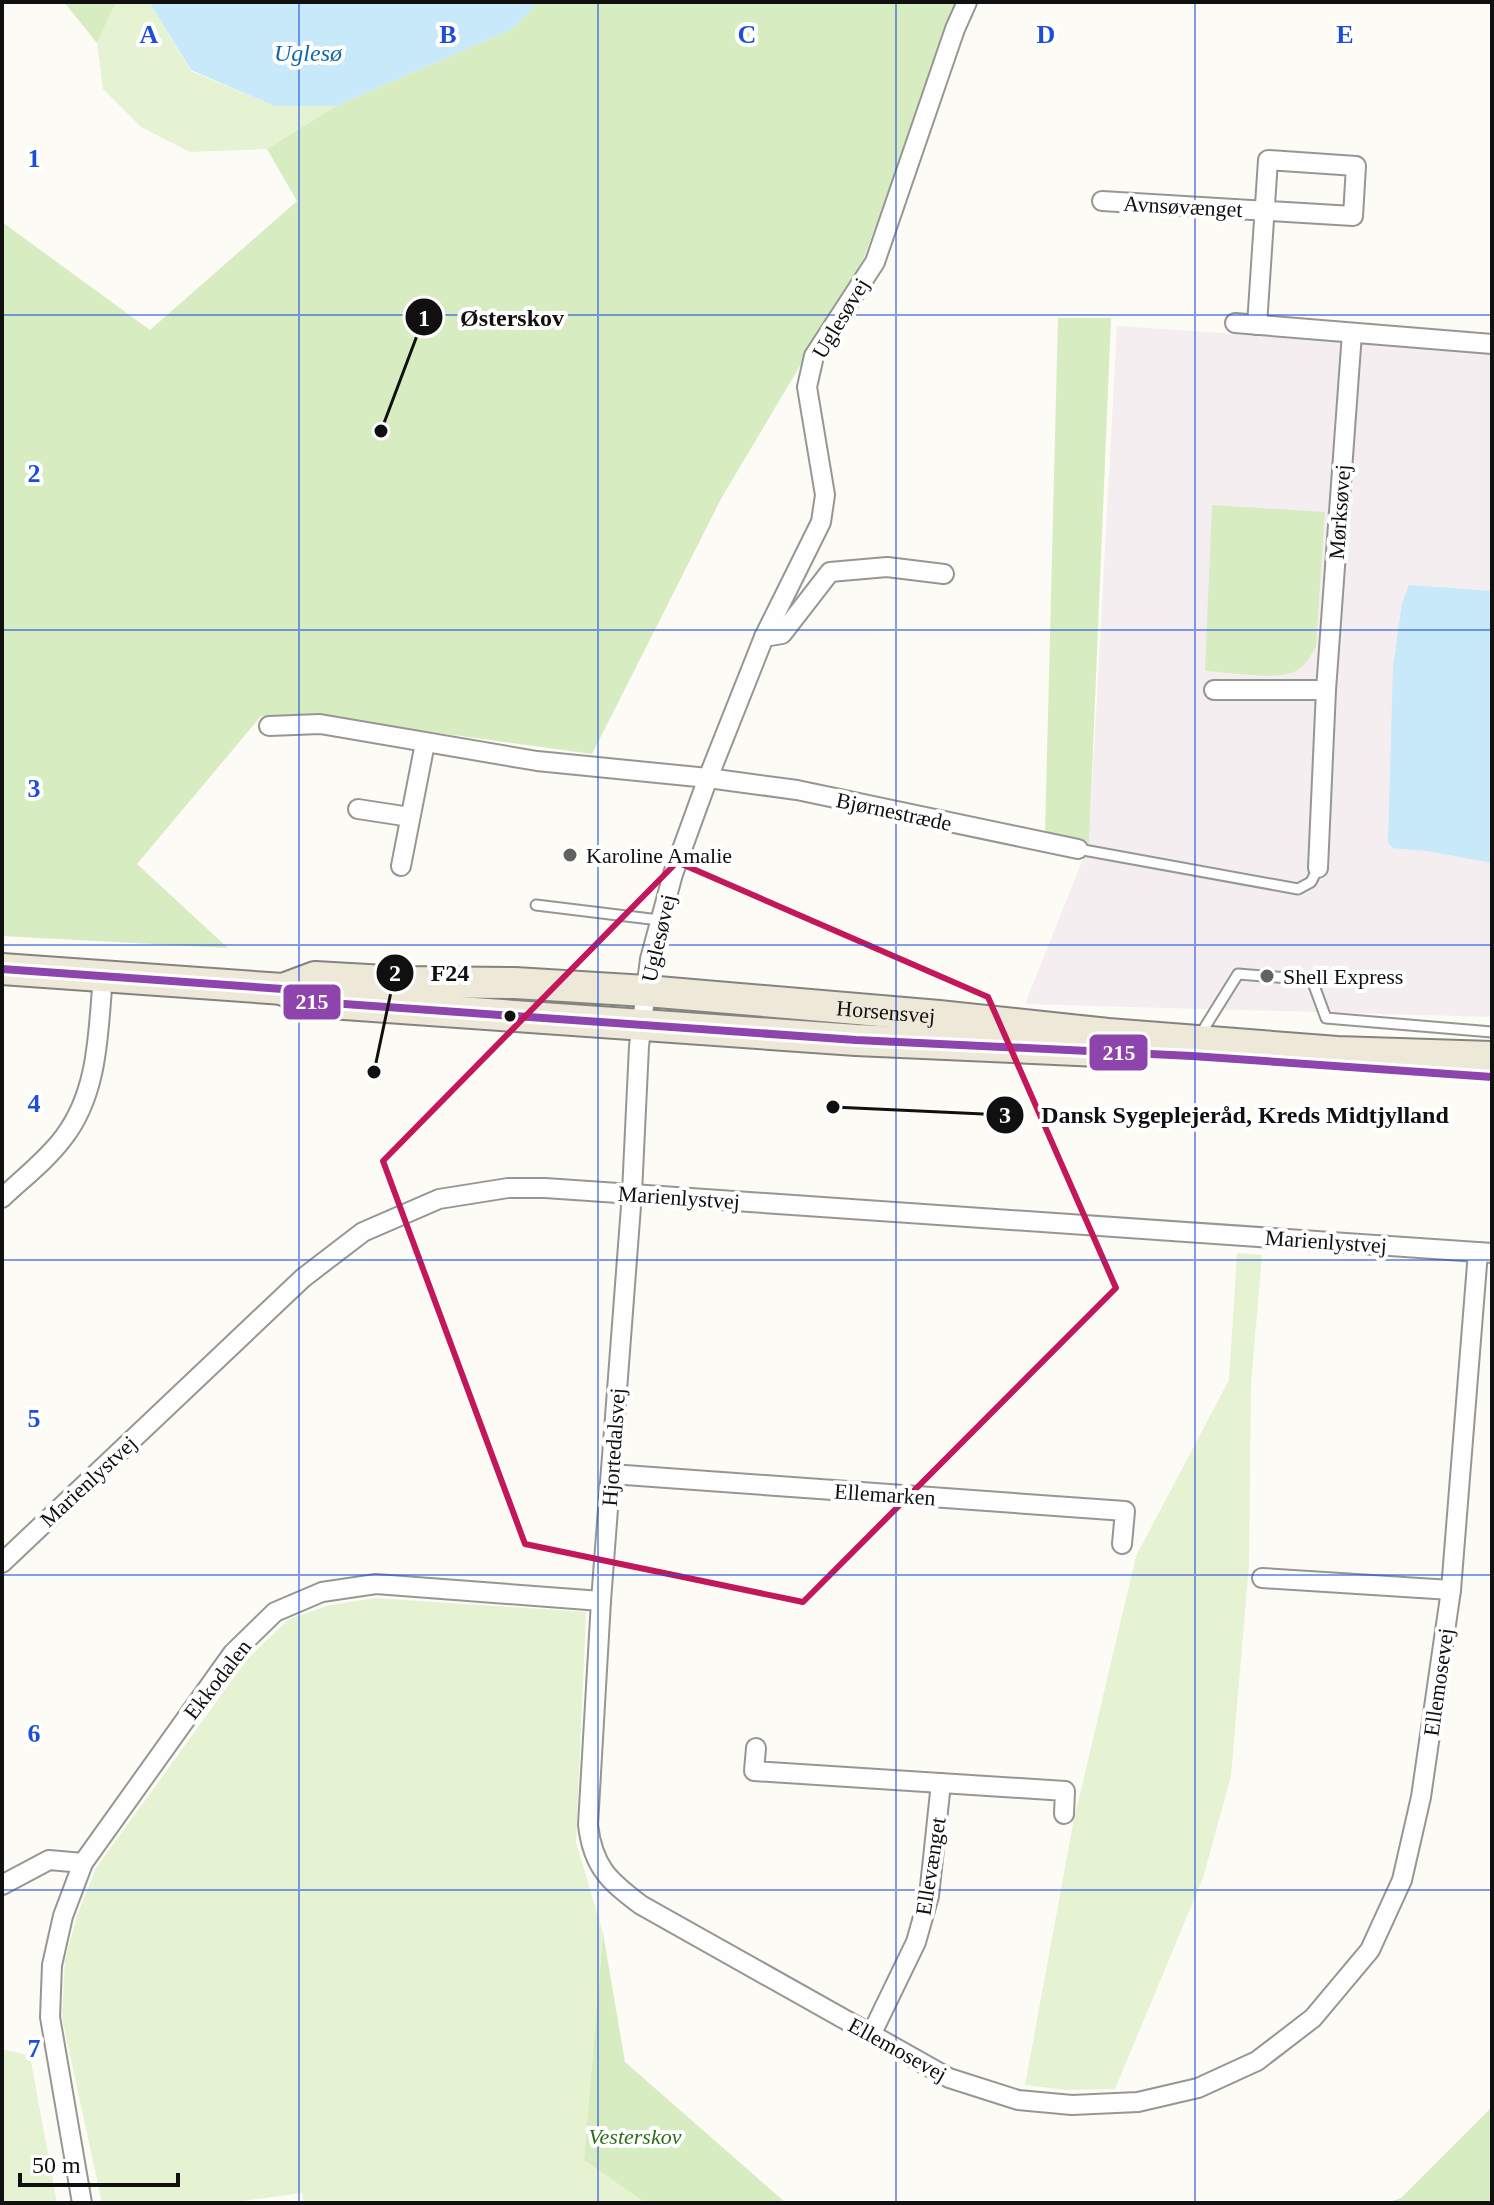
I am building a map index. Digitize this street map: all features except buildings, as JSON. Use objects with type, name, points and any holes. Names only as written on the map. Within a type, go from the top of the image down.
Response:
[{"type":"main road","name":"Horsensvej","points":[[2,969],[283,989],[302,1001],[939,1016],[1108,1034],[1337,1052],[1492,1057]]},
{"type":"main road","name":"Horsensvej","points":[[644,1008],[856,1040],[1192,1056],[1492,1077]]},
{"type":"street","name":"Uglesøvej","points":[[644,1008],[659,920],[708,778],[764,637],[821,522],[825,495],[807,387],[814,356],[875,262],[967,2]]},
{"type":"street","name":"Avnsøvænget","points":[[1102,201],[1265,211],[1353,216],[1356,166],[1268,160],[1265,211],[1257,325]]},
{"type":"street","points":[[1235,323],[1492,344]]},
{"type":"street","name":"Mørksøvej","points":[[1318,868],[1326,690],[1352,333]]},
{"type":"street","points":[[764,637],[782,634],[830,572],[887,567],[944,574]]},
{"type":"street","points":[[1214,690],[1326,690]]},
{"type":"street","points":[[269,726],[320,724],[537,761],[708,778]]},
{"type":"street","points":[[401,866],[425,743]]},
{"type":"street","name":"Bjørnestræde","points":[[708,778],[797,790],[1078,849]]},
{"type":"street","points":[[358,809],[410,817]]},
{"type":"street","points":[[2,1198],[64,1137],[82,1104],[95,1070],[103,976]]},
{"type":"street","name":"Hjortedalsvej","points":[[610,1881],[596,1861],[588,1825],[644,1008]]},
{"type":"street","name":"Marienlystvej","points":[[2,1563],[303,1278],[363,1232],[439,1199],[508,1188],[632,1193],[1485,1252]]},
{"type":"street","name":"Ellemosevej","points":[[610,1881],[641,1905],[949,2078],[1018,2100],[1072,2105],[1138,2102],[1198,2088],[1257,2061],[1313,2018],[1370,1950],[1402,1880],[1421,1797],[1451,1590],[1485,1252]]},
{"type":"street","name":"Ellemarken","points":[[611,1474],[1125,1511],[1122,1544]]},
{"type":"street","points":[[1262,1578],[1451,1590]]},
{"type":"street","name":"Ekkodalen","points":[[82,2203],[50,2017],[55,1953],[63,1916],[83,1863],[233,1653],[275,1612],[322,1592],[376,1584],[601,1601]]},
{"type":"street","name":"Ellevænget","points":[[756,1748],[754,1771],[1065,1791],[1064,1814]]},
{"type":"street","name":"Ellevænget","points":[[871,2035],[916,1942],[929,1896],[941,1783]]},
{"type":"street","points":[[2,1885],[49,1860],[83,1863]]},
{"type":"lane","points":[[1078,849],[1298,889],[1311,882],[1318,868]]},
{"type":"lane","points":[[536,905],[659,920]]},
{"type":"lane","points":[[1197,1039],[1238,974],[1312,980],[1326,1018],[1492,1032]]},
{"type":"highlighted area","points":[[677,862],[988,997],[1116,1288],[803,1602],[525,1544],[383,1161]]},
{"type":"shaded area","points":[[1117,326],[1492,351],[1492,1017],[1025,1004],[1089,844]]},
{"type":"green space","points":[[64,2],[116,2],[97,43]]},
{"type":"green space","points":[[116,2],[149,2],[191,71],[274,106],[336,106],[267,149],[190,152],[141,127],[103,89],[97,43]]},
{"type":"green space","points":[[539,2],[959,2],[863,260],[722,497],[592,754],[329,718],[261,716],[137,864],[228,948],[2,936],[2,222],[150,330],[297,201],[267,149],[336,106],[512,29]]},
{"type":"green space","points":[[1058,318],[1111,318],[1089,844],[1045,833]]},
{"type":"green space","points":[[1212,505],[1325,512],[1316,646],[1308,660],[1296,671],[1265,676],[1205,671]]},
{"type":"green space","points":[[1237,1253],[1262,1255],[1251,1385],[1249,1565],[1231,1776],[1203,1878],[1115,2089],[1066,2090],[1025,2085],[1073,1824],[1136,1556],[1229,1380]]},
{"type":"green space","points":[[376,1598],[586,1612],[576,1842],[603,1933],[584,2160],[645,2203],[304,2203],[302,2193],[227,2203],[102,2203],[62,2018],[65,1959],[78,1913],[96,1868],[248,1658],[289,1619],[330,1605]]},
{"type":"green space","name":"Vesterskov","points":[[603,1933],[625,2062],[786,2203],[645,2203],[584,2160]]},
{"type":"green space","points":[[2,2049],[30,2056],[57,2203],[2,2203]]},
{"type":"green space","points":[[1492,2107],[1492,2203],[1386,2203],[1401,2198]]},
{"type":"water","name":"Uglesø","points":[[149,2],[539,2],[512,29],[336,106],[274,106],[191,70]]},
{"type":"water","points":[[1409,585],[1492,591],[1492,863],[1393,848],[1388,843],[1393,667],[1402,603]]},
{"type":"transit line","name":"215","points":[[2,969],[283,989],[302,1001],[856,1040],[1192,1056],[1492,1077]]},
{"type":"place","name":"Østerskov","points":[[381,431]]},
{"type":"place","name":"Karoline Amalie","points":[[570,855]]},
{"type":"place","name":"Shell Express","points":[[1267,976]]},
{"type":"place","name":"F24","points":[[374,1072]]},
{"type":"place","name":"Dansk Sygeplejeråd, Kreds Midtjylland","points":[[833,1107]]}]
